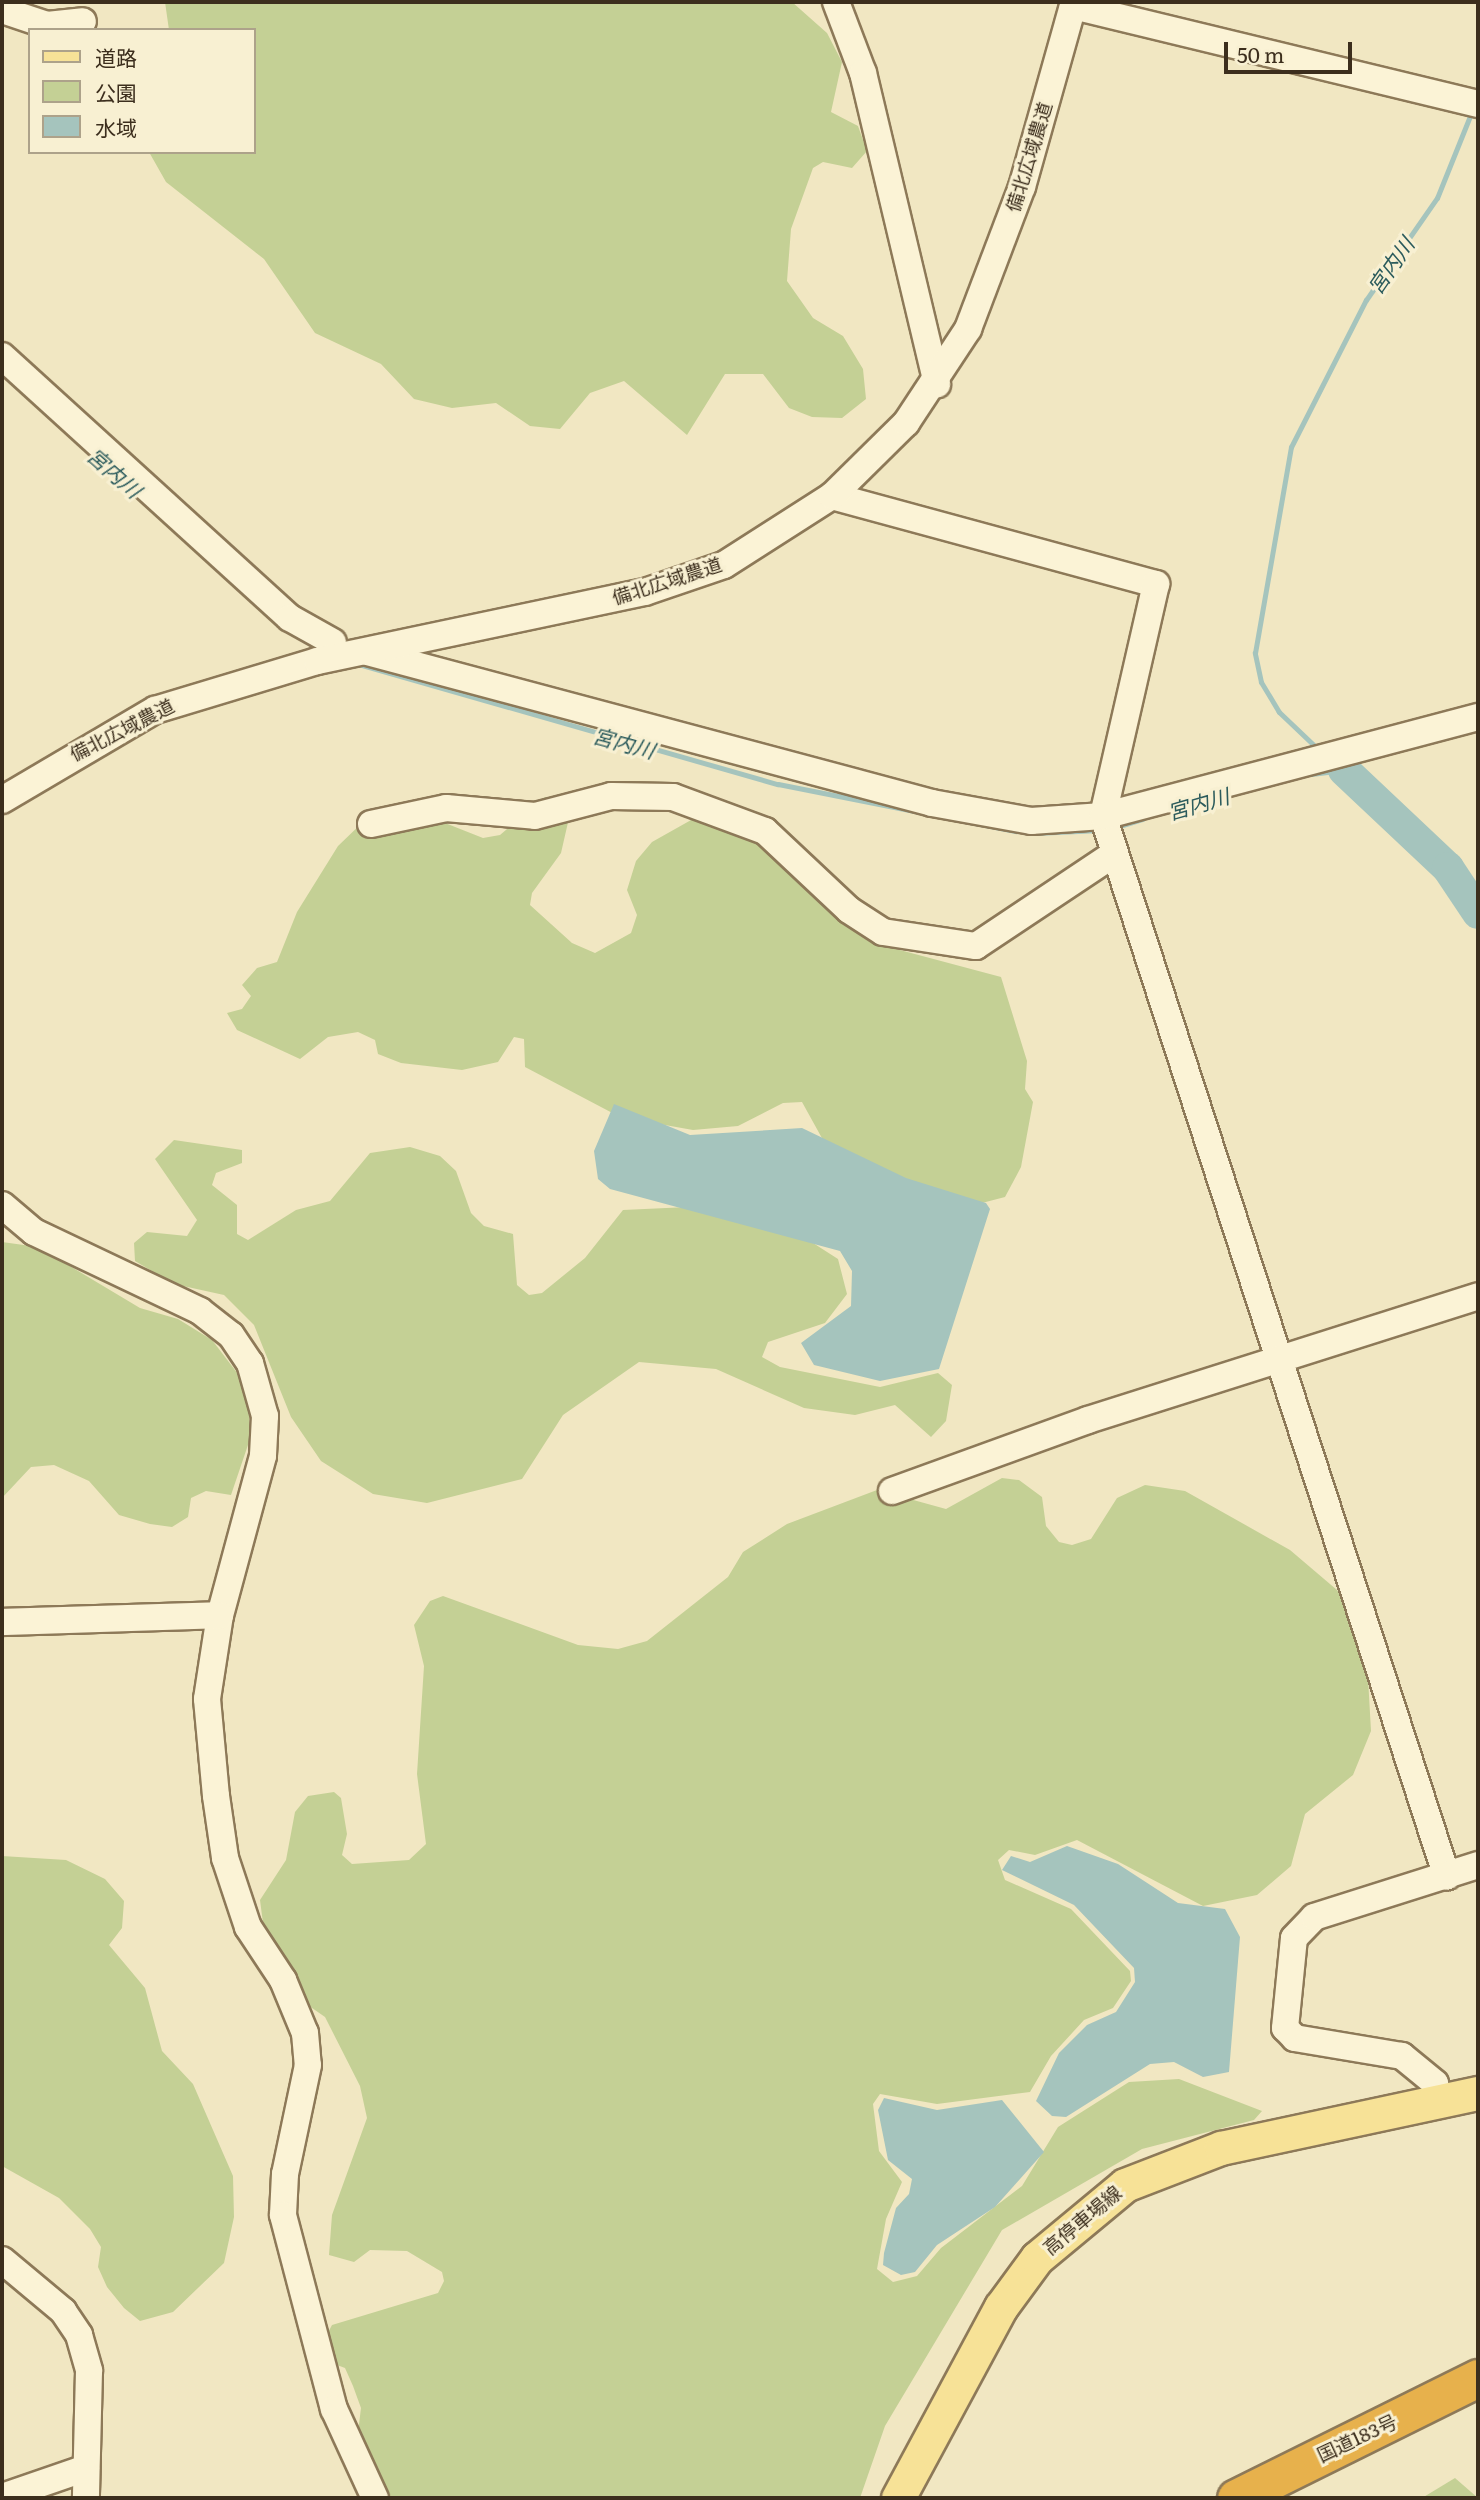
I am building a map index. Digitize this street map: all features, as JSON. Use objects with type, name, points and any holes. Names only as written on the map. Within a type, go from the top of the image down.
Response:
[{"type":"highway","name":"国道183号","points":[[1236,2498],[1478,2378]]},
{"type":"main road","name":"高停車場線","points":[[898,2498],[1001,2307],[1037,2258],[1088,2211],[1125,2185],[1197,2155],[1478,2093]]},
{"type":"street","points":[[836,2],[863,74],[937,384]]},
{"type":"street","points":[[1073,4],[1478,104]]},
{"type":"street","name":"備北広域農道","points":[[2,800],[155,710],[342,652],[645,592],[724,565],[832,496],[878,454],[937,384],[991,276],[1073,4]]},
{"type":"street","points":[[2,10],[47,25],[83,21]]},
{"type":"street","points":[[2,356],[290,618],[342,652],[933,803],[1031,821],[1103,816],[1478,717]]},
{"type":"street","points":[[832,496],[1156,584],[1103,816],[1447,1877]]},
{"type":"street","points":[[371,824],[446,808],[534,816],[611,796],[673,797],[765,831],[849,910],[883,932],[976,946],[1114,854]]},
{"type":"street","points":[[2,1205],[34,1232],[200,1311],[231,1335],[250,1363],[265,1416],[263,1456],[220,1615],[207,1699],[225,1858],[248,1927],[283,1980],[306,2033],[308,2065],[285,2174],[289,2255],[334,2409],[375,2498]]},
{"type":"street","points":[[892,1491],[1279,1359],[1478,1296]]},
{"type":"street","points":[[2,1622],[220,1615]]},
{"type":"street","points":[[1439,2101],[1435,2083],[1402,2056],[1295,2038],[1282,2013],[1294,1938],[1314,1917],[1478,1866]]},
{"type":"street","points":[[2,2260],[63,2311],[79,2335],[89,2371],[86,2498]]},
{"type":"street","points":[[2,2497],[86,2468]]},
{"type":"green space","points":[[165,2],[792,2],[827,33],[842,62],[831,112],[858,126],[867,151],[852,168],[823,162],[813,168],[791,229],[787,281],[813,318],[843,336],[863,369],[866,399],[842,418],[812,417],[789,408],[763,374],[725,374],[687,435],[624,381],[590,393],[560,429],[530,426],[496,403],[452,408],[414,399],[381,364],[315,333],[264,259],[166,182],[150,154],[256,154],[256,28],[169,28]]},
{"type":"green space","points":[[545,797],[564,801],[569,818],[561,853],[532,893],[530,905],[572,943],[595,953],[631,933],[637,915],[627,890],[636,861],[652,842],[700,815],[772,842],[896,949],[1001,977],[1027,1061],[1025,1089],[1033,1102],[1021,1167],[1005,1197],[978,1204],[909,1184],[823,1140],[802,1102],[783,1103],[738,1126],[693,1130],[620,1117],[525,1067],[524,1039],[514,1037],[498,1062],[462,1070],[401,1063],[378,1054],[375,1040],[358,1032],[328,1037],[300,1059],[237,1030],[227,1013],[242,1009],[251,996],[242,985],[257,968],[277,962],[297,912],[338,846],[365,820],[430,809],[445,823],[483,838],[500,835]]},
{"type":"green space","points":[[174,1140],[242,1150],[242,1163],[216,1173],[212,1185],[237,1205],[237,1234],[248,1240],[296,1210],[330,1201],[370,1153],[410,1147],[440,1156],[456,1171],[471,1213],[484,1226],[513,1234],[517,1285],[529,1295],[542,1293],[585,1258],[623,1210],[688,1207],[799,1234],[838,1259],[847,1294],[825,1323],[768,1342],[762,1357],[780,1367],[880,1387],[938,1373],[952,1385],[946,1421],[931,1437],[895,1405],[855,1415],[804,1408],[716,1369],[639,1362],[563,1415],[522,1479],[427,1503],[373,1494],[321,1461],[291,1417],[254,1325],[224,1295],[174,1284],[135,1261],[134,1243],[147,1232],[187,1236],[197,1220],[155,1159]]},
{"type":"green space","points":[[2,1242],[38,1247],[140,1308],[178,1319],[212,1340],[238,1374],[249,1405],[250,1439],[231,1495],[206,1491],[191,1498],[188,1517],[172,1527],[150,1524],[119,1515],[89,1481],[54,1465],[31,1467],[2,1498]]},
{"type":"green space","points":[[1002,1478],[1019,1480],[1042,1497],[1046,1526],[1059,1542],[1072,1545],[1091,1539],[1117,1498],[1145,1485],[1185,1491],[1290,1550],[1337,1590],[1358,1623],[1367,1660],[1371,1731],[1353,1775],[1305,1814],[1291,1866],[1257,1895],[1203,1906],[1077,1840],[1035,1855],[1009,1850],[998,1860],[1005,1880],[1071,1909],[1130,1971],[1131,1981],[1113,2008],[1084,2020],[1051,2056],[1030,2092],[937,2104],[880,2094],[873,2104],[879,2151],[902,2182],[886,2219],[877,2269],[893,2282],[917,2276],[941,2248],[1022,2186],[1058,2127],[1129,2082],[1179,2079],[1262,2111],[1254,2120],[1142,2149],[1002,2230],[885,2426],[860,2498],[384,2498],[358,2432],[361,2408],[353,2386],[345,2368],[329,2362],[323,2342],[332,2325],[438,2293],[444,2281],[442,2272],[407,2251],[370,2250],[354,2262],[329,2255],[332,2215],[367,2118],[360,2086],[325,2017],[302,2001],[264,1931],[260,1900],[286,1860],[295,1812],[308,1796],[334,1792],[341,1798],[347,1834],[342,1855],[352,1864],[409,1860],[426,1844],[417,1774],[424,1666],[414,1625],[430,1601],[443,1596],[578,1645],[618,1649],[647,1641],[728,1577],[743,1552],[787,1524],[877,1490],[946,1509]]},
{"type":"green space","points":[[2,1856],[66,1860],[105,1879],[124,1901],[122,1928],[109,1945],[145,1988],[162,2051],[193,2084],[233,2176],[234,2217],[224,2263],[173,2312],[140,2321],[124,2308],[107,2287],[98,2267],[101,2247],[90,2229],[59,2198],[2,2166]]},
{"type":"green space","points":[[1455,2478],[1478,2498],[1422,2498]]},
{"type":"water","points":[[614,1104],[690,1135],[802,1128],[906,1178],[986,1203],[990,1209],[939,1369],[880,1381],[814,1365],[801,1343],[851,1306],[852,1271],[840,1251],[610,1189],[598,1179],[594,1151]]},
{"type":"water","points":[[1067,1846],[1118,1864],[1178,1903],[1225,1909],[1240,1937],[1229,2072],[1203,2077],[1174,2062],[1150,2064],[1066,2117],[1052,2116],[1036,2101],[1059,2053],[1087,2025],[1116,2012],[1135,1982],[1134,1968],[1074,1905],[1002,1870],[1011,1856],[1030,1862]]},
{"type":"water","points":[[884,2098],[937,2110],[1002,2100],[1044,2152],[995,2207],[937,2245],[915,2272],[901,2275],[883,2265],[884,2253],[896,2208],[909,2194],[912,2179],[888,2160],[878,2110]]},
{"type":"waterway","name":"宮内川","points":[[1320,751],[1279,712],[1261,682],[1255,653],[1291,447],[1366,300],[1437,198],[1472,111]]},
{"type":"waterway","name":"宮内川","points":[[355,663],[778,784],[1016,831]]},
{"type":"waterway","name":"宮内川","points":[[1311,774],[1344,770]]},
{"type":"waterway","name":"宮内川","points":[[1344,770],[1448,868],[1478,913]]},
{"type":"waterway","name":"宮内川","points":[[1116,827],[1143,819]]},
{"type":"waterway","name":"宮内川","points":[[1036,833],[1099,830]]}]
